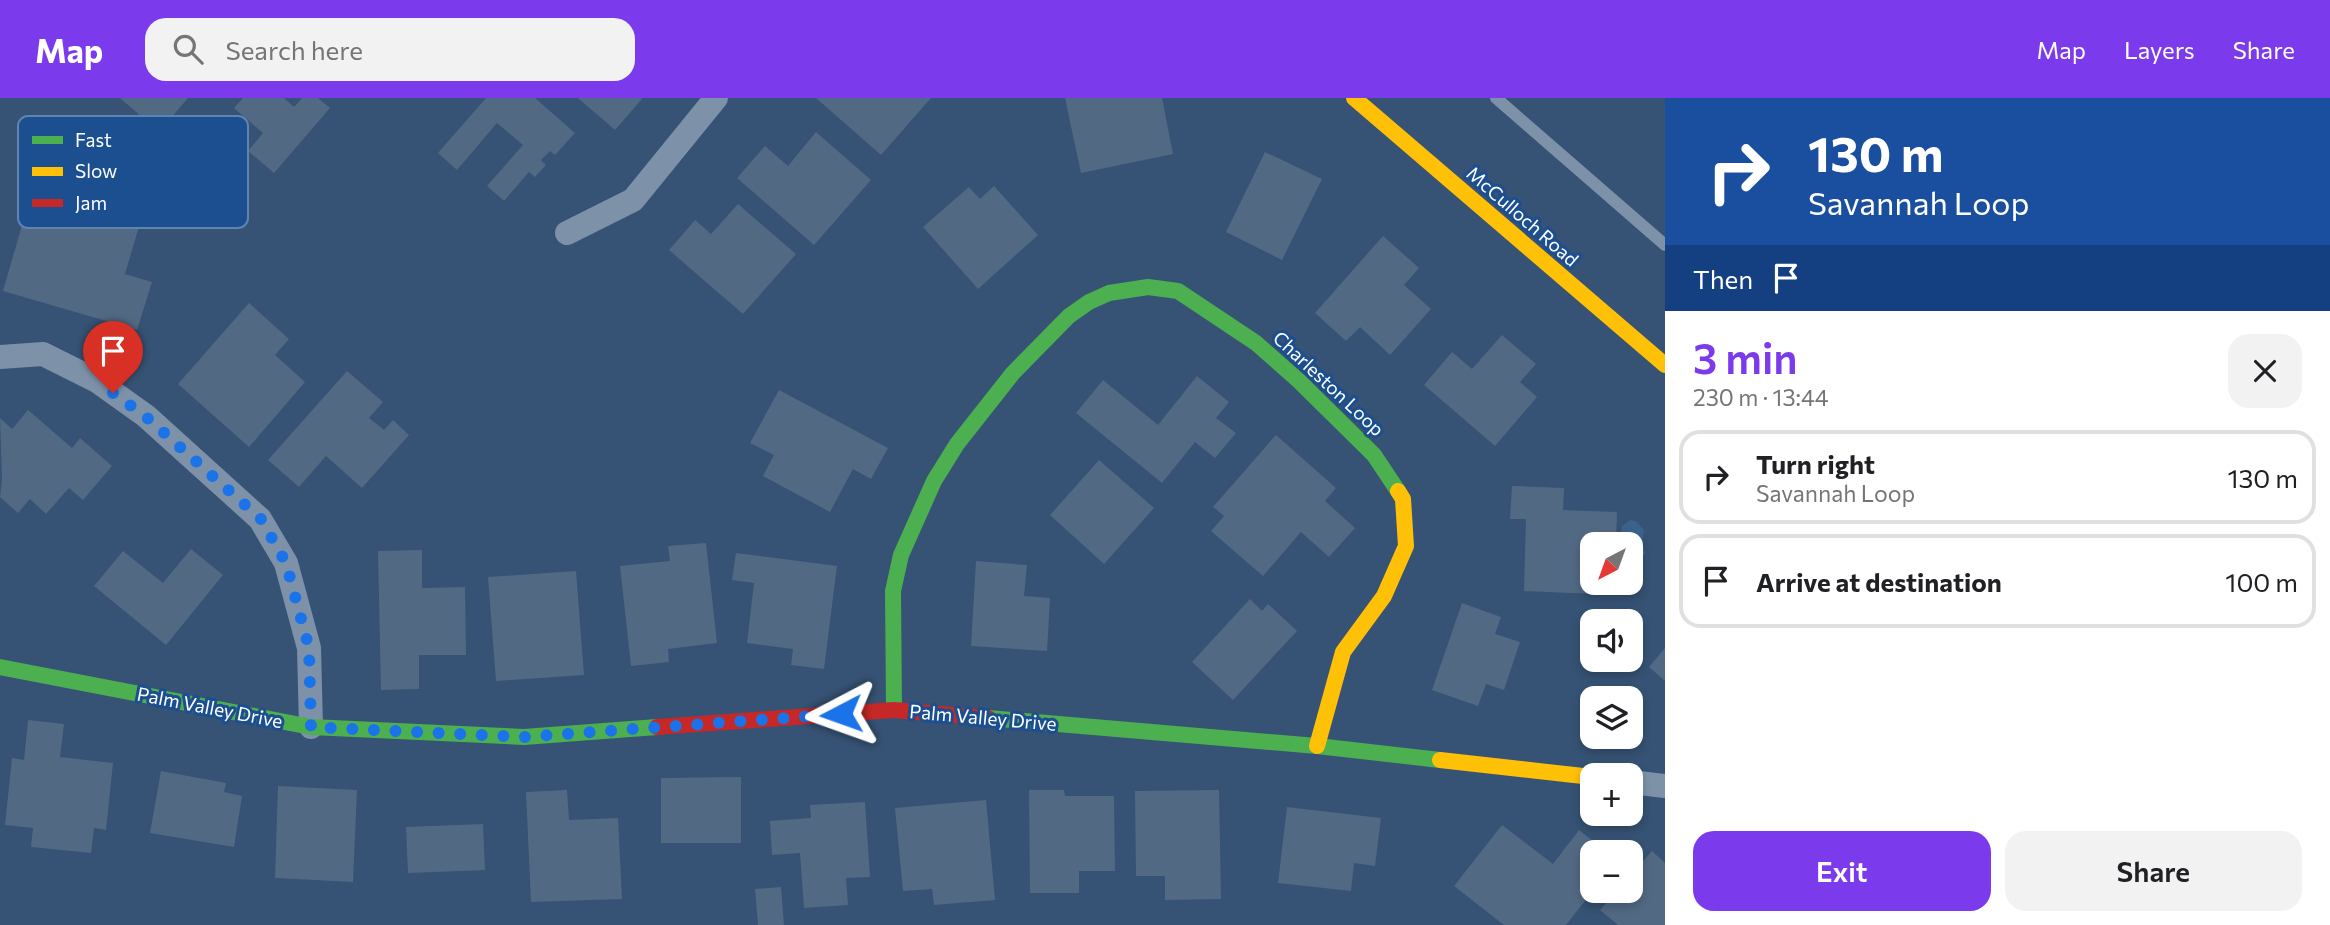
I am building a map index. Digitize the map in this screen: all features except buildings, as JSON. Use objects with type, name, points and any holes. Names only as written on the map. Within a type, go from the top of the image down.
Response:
[{"type":"street","points":[[567,233],[633,200],[716,98]]},
{"type":"street","name":"McCulloch Road","points":[[1354,98],[1665,365]]},
{"type":"street","name":"Charleston Loop","points":[[894,710],[893,591],[901,555],[934,481],[983,410],[1013,373],[1061,324],[1089,302],[1109,293],[1148,287],[1178,291],[1256,343],[1300,381],[1374,455],[1403,499],[1406,546],[1384,596],[1343,652],[1317,746]]},
{"type":"street","points":[[0,358],[43,354],[97,381],[145,416],[261,519],[286,563],[309,648],[311,727]]},
{"type":"street","name":"Palm Valley Drive","points":[[0,667],[311,727],[524,737],[894,710],[1317,746],[1580,776]]},
{"type":"street","points":[[1643,783],[1665,786]]},
{"type":"lane","points":[[1496,98],[1665,245]]},
{"type":"water","points":[[1630,520],[1636,521],[1644,530],[1643,537],[1643,532],[1621,532],[1622,526]]},
{"type":"traffic: fast","points":[[894,710],[893,591],[901,555],[934,481],[957,444],[1013,373],[1069,316],[1089,302],[1109,293],[1148,287],[1178,291],[1256,343],[1374,455],[1398,491]]},
{"type":"traffic: fast","points":[[0,667],[311,727],[524,737],[657,727]]},
{"type":"traffic: fast","points":[[988,718],[1317,746],[1440,760]]},
{"type":"traffic: slow","points":[[1354,98],[1665,365]]},
{"type":"traffic: slow","points":[[1317,746],[1343,652],[1384,596],[1406,546],[1403,499],[1398,491]]},
{"type":"traffic: slow","points":[[1440,760],[1580,776]]},
{"type":"traffic: jam","points":[[657,727],[894,710],[988,718]]},
{"type":"route","points":[[113,393],[145,416],[261,519],[286,563],[309,648],[311,727],[524,737],[841,714]]}]
